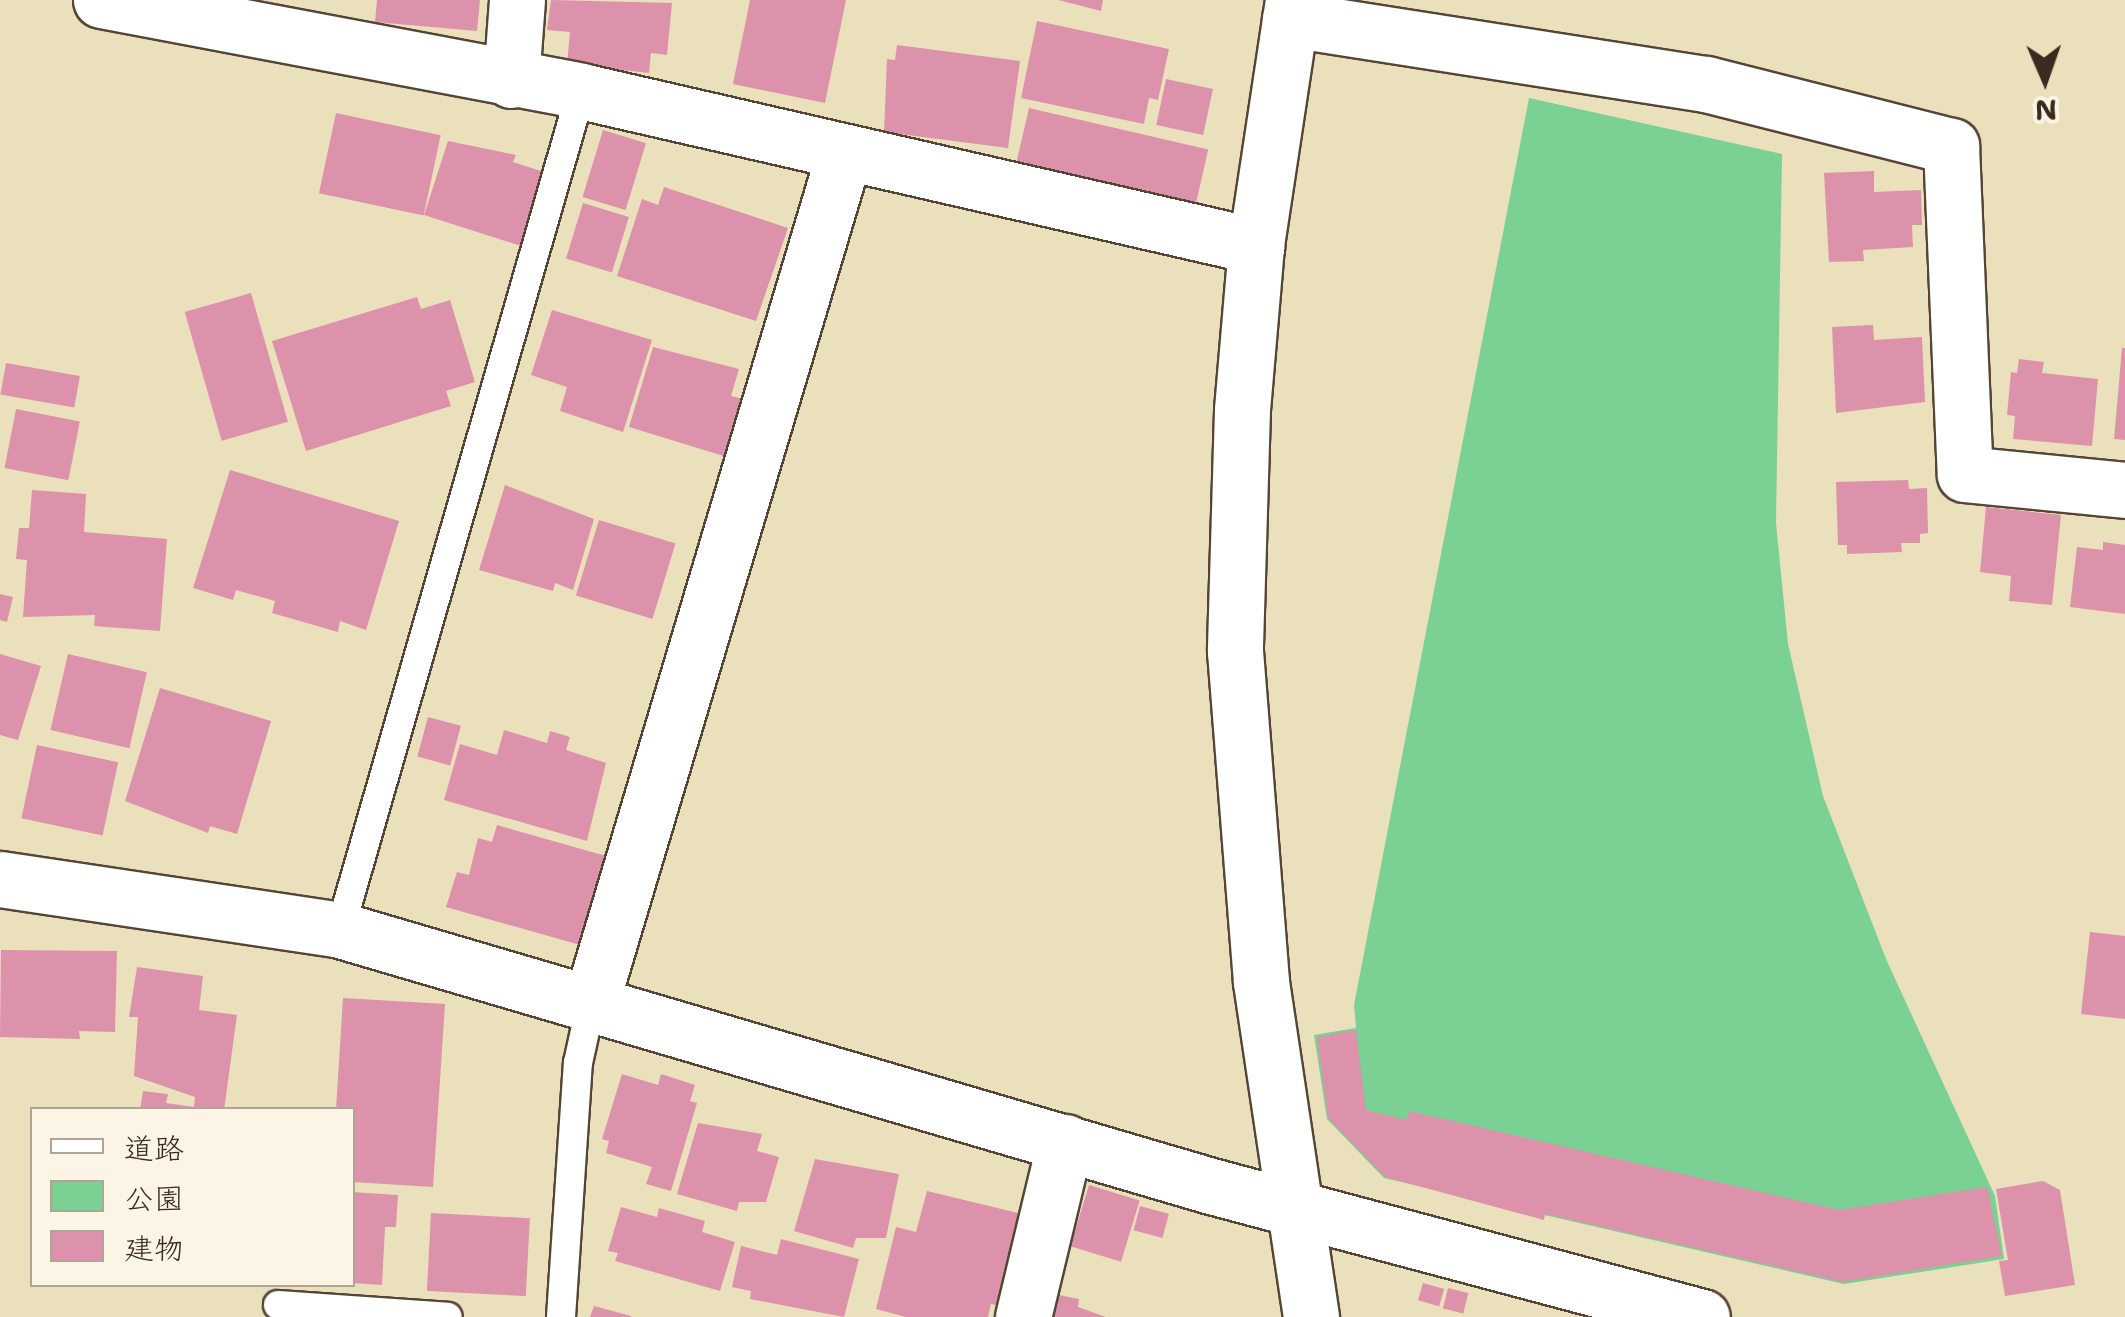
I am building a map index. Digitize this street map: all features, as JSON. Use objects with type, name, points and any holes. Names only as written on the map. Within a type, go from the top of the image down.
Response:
[{"type":"street","points":[[101,0],[581,91],[1256,246]]},
{"type":"street","points":[[510,80],[518,0]]},
{"type":"street","points":[[1311,1317],[1257,944],[1235,651],[1241,429],[1256,246],[1291,9],[1706,84],[1951,146],[1965,474],[2125,490]]},
{"type":"street","points":[[592,999],[844,154]]},
{"type":"street","points":[[0,879],[340,930],[592,999],[827,1076],[1702,1317]]},
{"type":"street","points":[[1023,1317],[1064,1142]]},
{"type":"lane","points":[[340,930],[581,91]]},
{"type":"lane","points":[[561,1317],[578,1063],[592,999]]},
{"type":"lane","points":[[278,1305],[448,1317]]},
{"type":"green space","points":[[1529,98],[1782,154],[1776,523],[1788,644],[1823,796],[1886,959],[1995,1196],[2004,1259],[1844,1284],[1384,1178],[1327,1119],[1314,1035],[1356,1028],[1354,1005]]},
{"type":"building","points":[[377,0],[480,0],[477,31],[375,22]]},
{"type":"building","points":[[551,0],[672,3],[667,55],[651,53],[649,73],[567,64],[570,32],[547,30]]},
{"type":"building","points":[[750,0],[846,0],[825,103],[733,84]]},
{"type":"building","points":[[1058,0],[1103,0],[1101,11]]},
{"type":"building","points":[[1037,21],[1169,49],[1158,100],[1149,98],[1144,124],[1021,98]]},
{"type":"building","points":[[897,45],[1020,61],[1008,148],[884,132],[887,59],[895,60]]},
{"type":"building","points":[[1166,79],[1213,89],[1203,135],[1156,125]]},
{"type":"building","points":[[1029,108],[1208,149],[1195,206],[1016,165]]},
{"type":"building","points":[[336,113],[441,135],[424,215],[319,193]]},
{"type":"building","points":[[603,130],[646,143],[626,210],[583,197]]},
{"type":"building","points":[[448,141],[516,155],[513,162],[544,172],[521,246],[424,215]]},
{"type":"building","points":[[1874,171],[1874,192],[1921,190],[1922,225],[1912,225],[1913,247],[1863,250],[1864,261],[1829,262],[1824,173]]},
{"type":"building","points":[[664,187],[788,228],[756,321],[617,276],[642,199],[658,205]]},
{"type":"building","points":[[583,203],[629,217],[612,272],[566,258]]},
{"type":"building","points":[[251,293],[288,422],[222,441],[185,312]]},
{"type":"building","points":[[417,297],[421,309],[450,300],[475,382],[446,391],[451,406],[306,451],[272,341]]},
{"type":"building","points":[[552,310],[652,340],[623,432],[560,411],[567,387],[531,375]]},
{"type":"building","points":[[1873,325],[1874,340],[1922,337],[1925,402],[1836,413],[1832,327]]},
{"type":"building","points":[[653,347],[739,369],[731,396],[744,399],[727,457],[629,427]]},
{"type":"building","points":[[2125,348],[2125,440],[2114,439]]},
{"type":"building","points":[[2019,359],[2044,362],[2042,373],[2098,379],[2092,446],[2013,439],[2015,416],[2007,415],[2011,372],[2017,373]]},
{"type":"building","points":[[6,363],[80,376],[74,408],[0,395]]},
{"type":"building","points":[[16,409],[80,421],[68,480],[5,468]]},
{"type":"building","points":[[230,470],[399,521],[366,630],[340,621],[338,632],[272,613],[275,601],[236,590],[233,600],[193,588]]},
{"type":"building","points":[[1908,480],[1909,489],[1927,488],[1928,533],[1920,534],[1920,543],[1901,543],[1902,552],[1847,554],[1847,545],[1838,545],[1836,482]]},
{"type":"building","points":[[505,485],[594,519],[573,590],[555,583],[553,591],[479,570]]},
{"type":"building","points":[[32,490],[86,494],[84,532],[167,539],[160,631],[94,626],[95,615],[23,617],[27,560],[16,559],[19,528],[29,528]]},
{"type":"building","points":[[1986,507],[2061,515],[2052,605],[2009,601],[2011,576],[1980,572]]},
{"type":"building","points":[[599,520],[676,543],[652,619],[576,596]]},
{"type":"building","points":[[2103,542],[2125,545],[2125,614],[2070,607],[2077,547],[2103,550]]},
{"type":"building","points":[[0,594],[13,597],[7,622],[0,620]]},
{"type":"building","points":[[0,654],[41,666],[18,740],[0,735]]},
{"type":"building","points":[[68,654],[147,672],[129,748],[50,730]]},
{"type":"building","points":[[160,688],[271,721],[237,834],[210,826],[208,833],[125,801]]},
{"type":"building","points":[[428,717],[461,726],[450,765],[417,757]]},
{"type":"building","points":[[504,730],[547,743],[550,731],[570,737],[566,750],[606,763],[587,841],[444,800],[460,744],[497,755]]},
{"type":"building","points":[[37,745],[118,762],[103,836],[21,818]]},
{"type":"building","points":[[497,825],[606,856],[580,945],[446,907],[457,872],[469,875],[478,838],[492,842]]},
{"type":"building","points":[[2090,932],[2125,936],[2125,1019],[2081,1014]]},
{"type":"building","points":[[1,950],[117,951],[115,1032],[79,1031],[80,1039],[0,1037]]},
{"type":"building","points":[[137,967],[203,976],[199,1010],[237,1015],[224,1107],[194,1107],[195,1097],[134,1076],[138,1017],[129,1017]]},
{"type":"building","points":[[343,998],[445,1004],[433,1187],[355,1182],[355,1107],[336,1107]]},
{"type":"building","points":[[1356,1030],[1366,1110],[1407,1120],[1409,1111],[1839,1210],[1987,1187],[2002,1256],[1843,1282],[1545,1214],[1544,1220],[1385,1177],[1328,1118],[1317,1037]]},
{"type":"building","points":[[622,1074],[658,1085],[661,1074],[695,1085],[690,1101],[697,1103],[671,1191],[646,1184],[652,1167],[606,1153],[609,1141],[602,1139]]},
{"type":"building","points":[[143,1091],[168,1094],[166,1103],[194,1107],[140,1107]]},
{"type":"building","points":[[698,1123],[762,1134],[757,1151],[779,1157],[766,1202],[739,1202],[737,1211],[677,1194]]},
{"type":"building","points":[[815,1159],[899,1174],[886,1238],[856,1238],[853,1248],[794,1231]]},
{"type":"building","points":[[2043,1181],[2060,1190],[2075,1285],[2005,1296],[1999,1261],[2008,1260],[1996,1189]]},
{"type":"building","points":[[1089,1185],[1140,1200],[1121,1262],[1070,1246]]},
{"type":"building","points":[[927,1191],[1022,1214],[1000,1306],[991,1304],[988,1317],[906,1317],[876,1309],[896,1227],[916,1232]]},
{"type":"building","points":[[355,1192],[398,1195],[396,1227],[385,1227],[382,1285],[355,1283]]},
{"type":"building","points":[[1140,1206],[1169,1214],[1163,1238],[1134,1230]]},
{"type":"building","points":[[621,1207],[657,1217],[659,1208],[705,1221],[702,1232],[735,1242],[720,1291],[615,1261],[618,1253],[608,1251]]},
{"type":"building","points":[[431,1213],[530,1218],[526,1296],[427,1291]]},
{"type":"building","points":[[781,1239],[859,1259],[844,1317],[750,1299],[751,1291],[732,1287],[741,1246],[777,1255]]},
{"type":"building","points":[[1423,1283],[1444,1289],[1439,1306],[1418,1300]]},
{"type":"building","points":[[1448,1288],[1468,1293],[1463,1313],[1443,1308]]},
{"type":"building","points":[[1049,1293],[1079,1299],[1078,1307],[1106,1317],[1044,1317]]},
{"type":"building","points":[[594,1306],[631,1316],[631,1317],[590,1317]]}]
